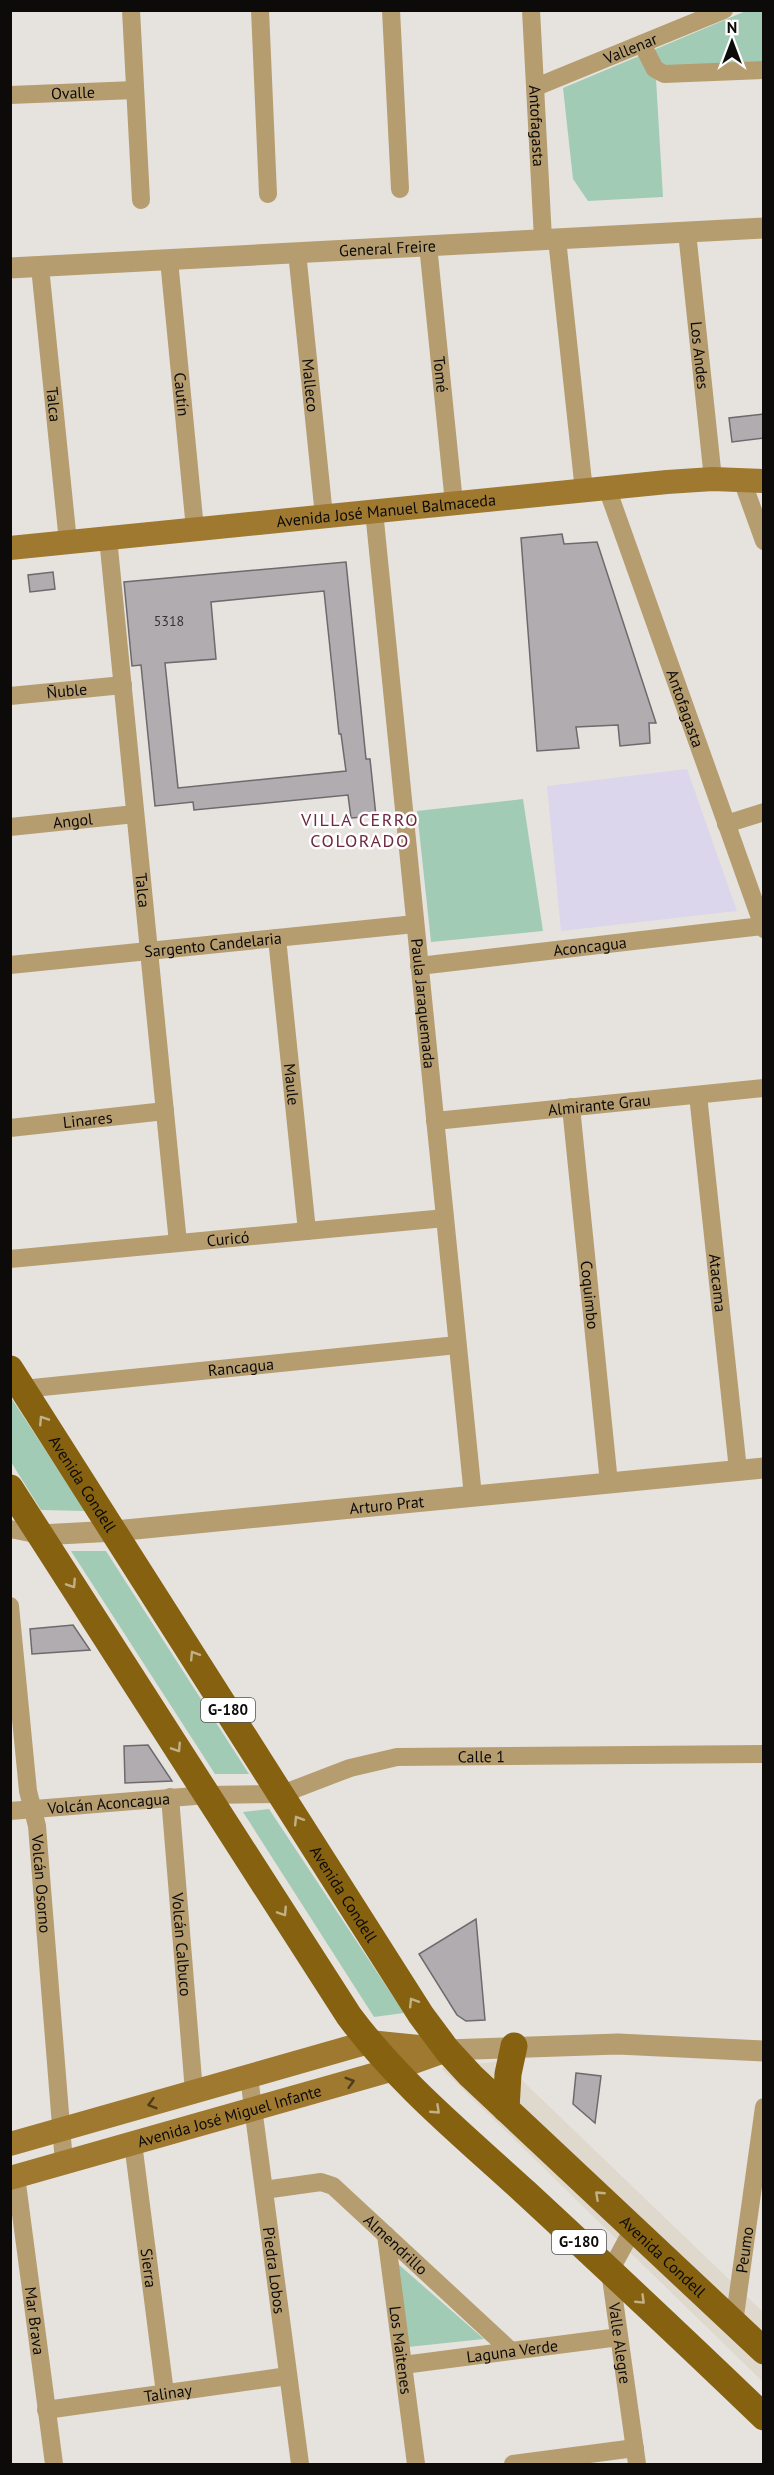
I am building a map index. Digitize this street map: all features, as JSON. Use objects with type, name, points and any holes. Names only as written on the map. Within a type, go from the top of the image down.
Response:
[{"type":"main road","name":"Avenida José Manuel Balmaceda","points":[[10,548],[595,489],[713,479],[753,481]]},
{"type":"main road","name":"Avenida Condell","points":[[17,1379],[417,2008],[447,2050],[506,2109],[764,2350]]},
{"type":"main road","name":"G-180","points":[[10,1488],[349,2016],[369,2043],[764,2416]]},
{"type":"main road","name":"Avenida José Miguel Infante","points":[[10,2144],[369,2043],[447,2050]]},
{"type":"main road","points":[[506,2109],[508,2074],[514,2046]]},
{"type":"main road","name":"Avenida José Miguel Infante","points":[[13,2177],[394,2069],[447,2050]]},
{"type":"street","points":[[131,10],[141,200]]},
{"type":"street","points":[[260,10],[268,194]]},
{"type":"street","points":[[391,10],[400,189]]},
{"type":"street","name":"Antofagasta","points":[[531,10],[550,239],[595,489],[726,825],[763,928]]},
{"type":"street","name":"Vallenar","points":[[536,87],[724,10]]},
{"type":"street","points":[[642,44],[655,69],[664,74],[764,70]]},
{"type":"street","name":"Ovalle","points":[[10,95],[135,90]]},
{"type":"street","name":"General Freire","points":[[10,268],[764,228]]},
{"type":"street","name":"Los Andes","points":[[687,232],[713,479]]},
{"type":"street","name":"Tomé","points":[[428,245],[454,503]]},
{"type":"street","name":"Malleco","points":[[297,252],[324,516]]},
{"type":"street","name":"Cautín","points":[[170,260],[195,529]]},
{"type":"street","name":"Talca","points":[[40,267],[68,542]]},
{"type":"street","points":[[753,481],[764,541]]},
{"type":"street","name":"Paula Jaraquemada","points":[[374,511],[472,1496]]},
{"type":"street","name":"Talca","points":[[108,538],[178,1243]]},
{"type":"street","name":"Ñuble","points":[[10,696],[123,685]]},
{"type":"street","points":[[726,825],[764,812]]},
{"type":"street","name":"Angol","points":[[10,827],[135,814]]},
{"type":"street","name":"Sargento Candelaria","points":[[10,964],[415,924]]},
{"type":"street","name":"Aconcagua","points":[[419,966],[763,928]]},
{"type":"street","name":"Maule","points":[[277,938],[307,1231]]},
{"type":"street","name":"Almirante Grau","points":[[435,1121],[764,1088]]},
{"type":"street","name":"Atacama","points":[[698,1095],[738,1470]]},
{"type":"street","name":"Coquimbo","points":[[571,1107],[609,1483]]},
{"type":"street","name":"Linares","points":[[10,1128],[165,1111]]},
{"type":"street","name":"Curicó","points":[[10,1259],[445,1218]]},
{"type":"street","name":"Rancagua","points":[[17,1379],[457,1345]]},
{"type":"street","name":"Arturo Prat","points":[[10,1529],[40,1535],[115,1531],[764,1468]]},
{"type":"street","name":"Volcán Osorno","points":[[10,1606],[28,1791],[37,1826],[64,2163]]},
{"type":"street","name":"Calle 1","points":[[207,1795],[282,1794],[350,1768],[397,1757],[764,1754]]},
{"type":"street","name":"Volcán Aconcagua","points":[[10,1811],[207,1795]]},
{"type":"street","name":"Volcán Calbuco","points":[[170,1797],[194,2092]]},
{"type":"street","name":"Avenida José Miguel Infante","points":[[447,2050],[618,2044],[764,2050]]},
{"type":"street","name":"Piedra Lobos","points":[[249,2077],[300,2464]]},
{"type":"street","name":"Peumo","points":[[734,2323],[764,2107]]},
{"type":"street","name":"Sierra","points":[[133,2143],[165,2393]]},
{"type":"street","name":"Mar Brava","points":[[13,2177],[54,2464]]},
{"type":"street","name":"Almendrillo","points":[[264,2190],[327,2183],[338,2190],[511,2351]]},
{"type":"street","points":[[610,2271],[634,2227]]},
{"type":"street","name":"Los Maitenes","points":[[386,2235],[416,2464]]},
{"type":"street","name":"Valle Alegre","points":[[610,2271],[636,2456]]},
{"type":"street","name":"Laguna Verde","points":[[403,2365],[620,2337]]},
{"type":"street","name":"Talinay","points":[[46,2409],[288,2376]]},
{"type":"street","points":[[513,2464],[636,2456]]},
{"type":"shaded area","points":[[687,769],[737,911],[561,931],[547,786]]},
{"type":"shaded area","points":[[502,2061],[763,2312],[763,2382],[441,2068]]},
{"type":"green space","points":[[746,11],[763,11],[763,76],[656,79],[663,197],[588,201],[573,179],[563,88]]},
{"type":"green space","points":[[523,799],[543,931],[431,942],[417,811]]},
{"type":"green space","points":[[10,1396],[85,1511],[41,1510],[11,1462]]},
{"type":"green space","points":[[71,1551],[106,1551],[249,1774],[215,1774]]},
{"type":"green space","points":[[269,1809],[404,2013],[374,2017],[243,1812]]},
{"type":"green space","points":[[398,2264],[484,2339],[408,2347]]},
{"type":"building","points":[[764,414],[764,438],[732,442],[729,418]]},
{"type":"building","points":[[562,534],[564,544],[597,542],[656,723],[649,723],[650,743],[620,746],[618,725],[576,727],[579,748],[537,751],[521,538]]},
{"type":"building","points":[[346,562],[366,759],[370,759],[376,816],[351,818],[348,795],[194,810],[193,802],[155,806],[141,665],[132,666],[124,582]],"holes":[[[324,591],[339,734],[341,734],[346,771],[178,788],[165,663],[216,659],[211,602]]]},
{"type":"building","points":[[53,572],[55,589],[30,592],[28,575]]},
{"type":"building","points":[[73,1625],[90,1650],[32,1654],[30,1629]]},
{"type":"building","points":[[148,1745],[172,1781],[125,1783],[124,1746]]},
{"type":"building","points":[[476,1919],[485,2020],[466,2021],[457,2015],[419,1954]]},
{"type":"building","points":[[576,2073],[601,2076],[595,2123],[573,2104]]},
{"type":"district","name":"VILLA CERRO COLORADO","points":[[360,830]]}]
